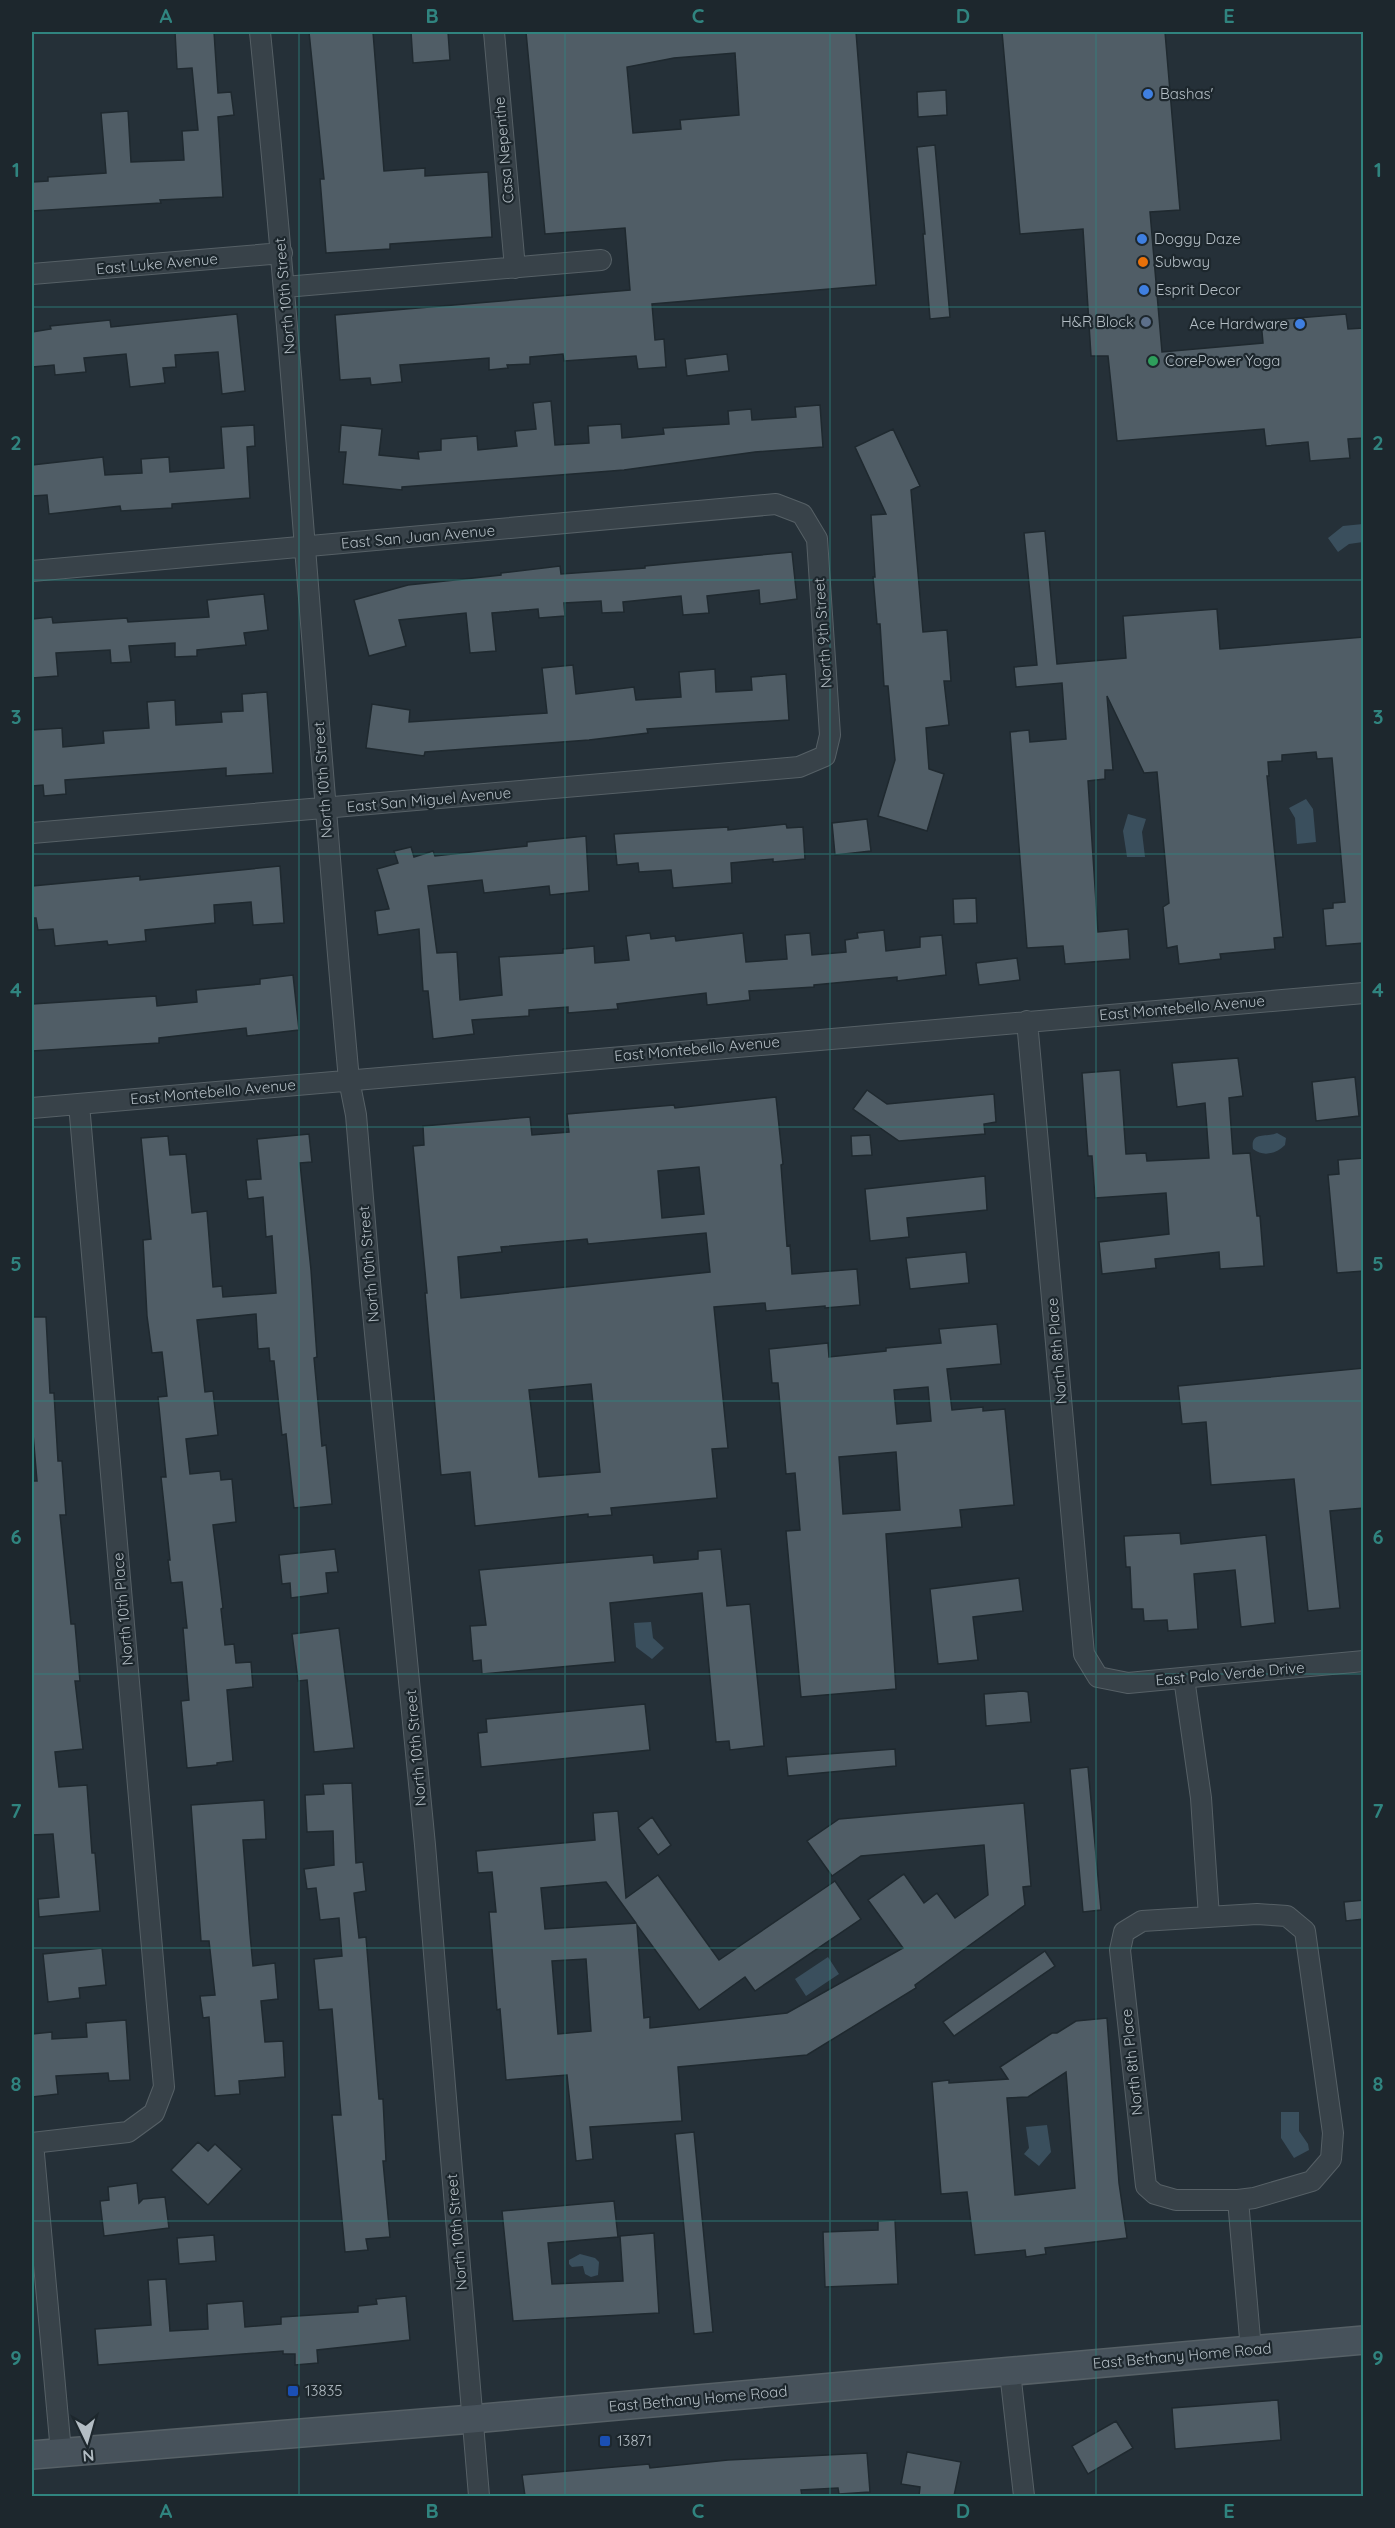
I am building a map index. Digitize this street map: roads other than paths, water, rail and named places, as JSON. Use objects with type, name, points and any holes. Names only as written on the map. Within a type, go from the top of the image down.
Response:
[{"type":"main road","name":"East Bethany Home Road","points":[[32,2455],[472,2420],[1364,2340]]},
{"type":"street","name":"North 10th Street","points":[[260,32],[285,287],[324,809],[349,1080],[356,1115],[370,1282],[426,1854],[479,2496]]},
{"type":"street","name":"Casa Nepenthe","points":[[494,32],[514,268]]},
{"type":"street","name":"East Luke Avenue","points":[[32,274],[282,253]]},
{"type":"street","points":[[285,287],[601,260]]},
{"type":"street","name":"East San Juan Avenue","points":[[32,571],[776,504],[802,514]]},
{"type":"street","name":"North 9th Street","points":[[802,514],[817,539],[831,735],[825,756]]},
{"type":"street","name":"East San Miguel Avenue","points":[[32,833],[799,767],[825,756]]},
{"type":"street","name":"East Montebello Avenue","points":[[32,1108],[1364,993]]},
{"type":"street","name":"North 8th Place","points":[[1027,1021],[1084,1654],[1098,1677]]},
{"type":"street","name":"North 10th Place","points":[[32,2143],[128,2132],[154,2113],[164,2087],[79,1104]]},
{"type":"street","name":"East Palo Verde Drive","points":[[1098,1677],[1128,1683],[1364,1661]]},
{"type":"street","points":[[1184,1678],[1201,1798],[1209,1917]]},
{"type":"street","name":"North 8th Place","points":[[1257,1914],[1287,1916],[1305,1931],[1333,2133],[1331,2159],[1312,2181],[1254,2198],[1238,2200],[1176,2200],[1155,2194],[1146,2186],[1120,1950],[1124,1932],[1142,1921],[1257,1914]]},
{"type":"street","points":[[32,2143],[61,2452]]},
{"type":"street","points":[[1238,2200],[1251,2350]]},
{"type":"street","points":[[1010,2372],[1024,2496]]},
{"type":"water","points":[[1363,524],[1363,542],[1349,544],[1338,552],[1328,538],[1343,526]]},
{"type":"water","points":[[1306,799],[1313,809],[1316,842],[1297,844],[1295,818],[1289,808]]},
{"type":"water","points":[[1128,814],[1146,819],[1142,832],[1145,857],[1127,857],[1123,831]]},
{"type":"water","points":[[1277,1133],[1286,1138],[1285,1145],[1281,1148],[1265,1154],[1253,1149],[1256,1137]]},
{"type":"water","points":[[651,1622],[653,1638],[664,1648],[652,1659],[636,1647],[634,1623]]},
{"type":"water","points":[[828,1957],[839,1974],[806,1996],[795,1979]]},
{"type":"water","points":[[1281,2112],[1299,2112],[1299,2131],[1308,2144],[1309,2150],[1294,2158],[1281,2138]]},
{"type":"water","points":[[1047,2125],[1051,2152],[1039,2166],[1024,2154],[1029,2148],[1026,2127]]},
{"type":"water","points":[[580,2254],[595,2258],[599,2262],[598,2275],[591,2277],[585,2274],[583,2266],[572,2267],[569,2264],[569,2260]]},
{"type":"place","name":"Bashas'","points":[[1148,94]]},
{"type":"place","name":"Doggy Daze","points":[[1142,239]]},
{"type":"place","name":"Subway","points":[[1143,262]]},
{"type":"place","name":"Esprit Decor","points":[[1144,290]]},
{"type":"place","name":"H&R Block","points":[[1146,322]]},
{"type":"place","name":"Ace Hardware","points":[[1300,324]]},
{"type":"place","name":"CorePower Yoga","points":[[1153,361]]},
{"type":"place","name":"13835","points":[[293,2391]]},
{"type":"place","name":"13871","points":[[605,2441]]}]
